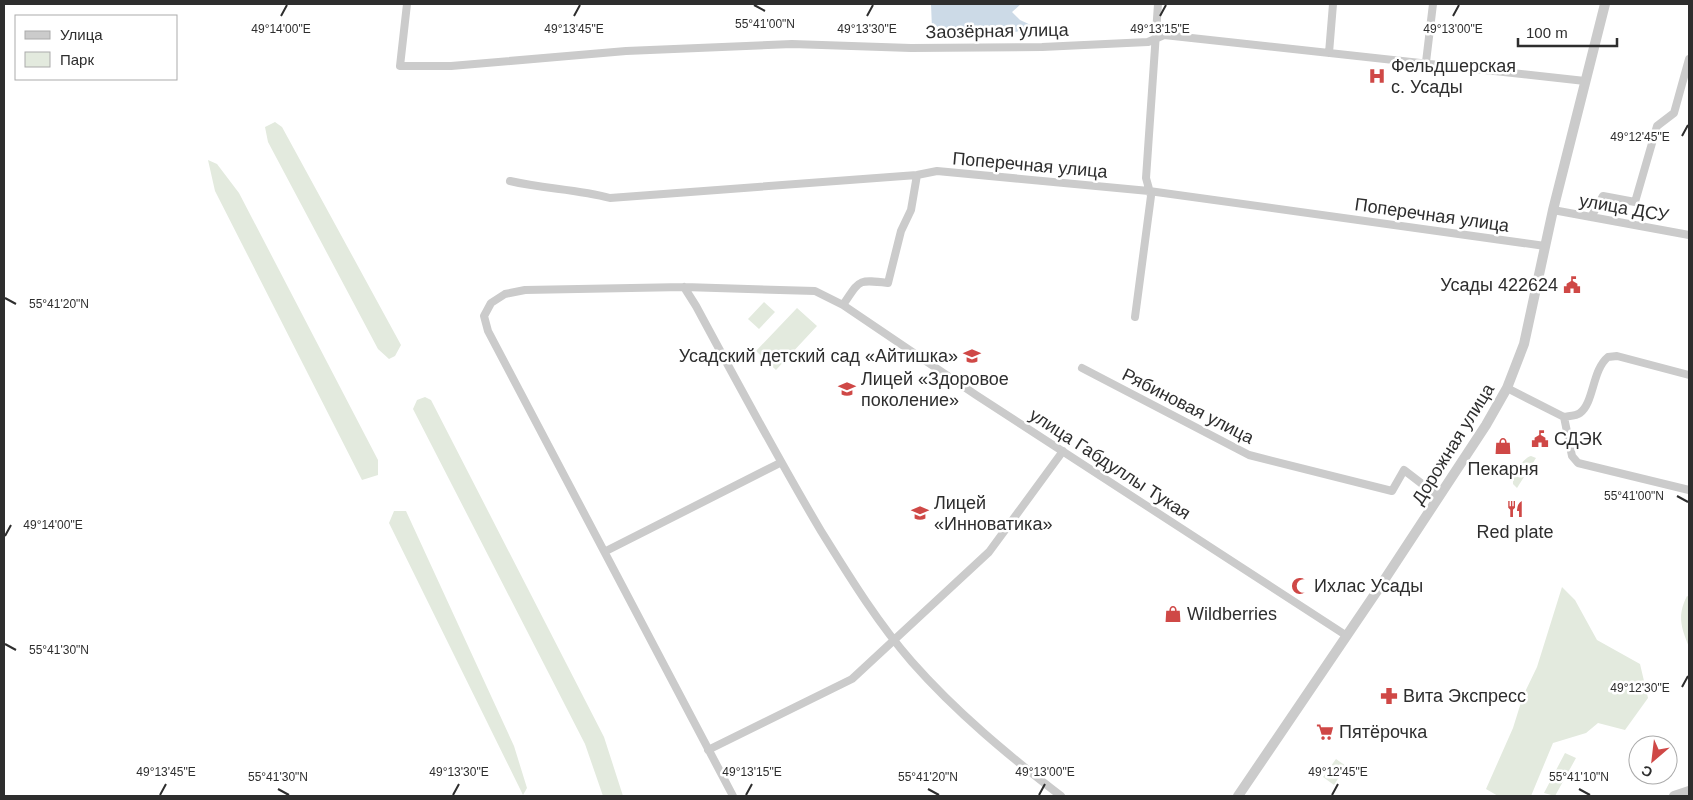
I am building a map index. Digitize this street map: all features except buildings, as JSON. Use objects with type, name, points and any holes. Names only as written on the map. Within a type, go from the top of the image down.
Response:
[{"type":"street","name":"Заозёрная улица","points":[[407,4],[400,66],[451,66],[626,51],[792,44],[911,48],[1042,47],[1148,42],[1164,35],[1426,62],[1585,81]]},
{"type":"street","points":[[1135,317],[1151,196],[1146,178],[1158,4]]},
{"type":"street","points":[[1329,53],[1333,4]]},
{"type":"street","points":[[1426,62],[1434,4]]},
{"type":"street","name":"Дорожная улица","points":[[1238,796],[1439,497],[1486,425],[1507,388],[1524,344],[1553,210],[1605,4]]},
{"type":"street","points":[[1591,217],[1603,196],[1635,202],[1657,126],[1674,113],[1689,59]]},
{"type":"street","name":"Поперечная улица","points":[[510,181],[554,190],[583,191],[610,198],[917,175],[937,171],[1149,191],[1545,246]]},
{"type":"street","points":[[843,306],[858,283],[864,280],[888,283],[901,232],[911,210],[917,175]]},
{"type":"street","name":"улица ДСУ","points":[[1553,210],[1689,235]]},
{"type":"street","points":[[684,287],[701,314],[780,463],[852,581],[895,640],[911,661],[983,734],[1061,796]]},
{"type":"street","name":"улица Габдуллы Тукая","points":[[606,551],[488,331],[484,316],[491,303],[505,294],[525,290],[684,287],[815,292],[843,306],[1347,636]]},
{"type":"street","points":[[1507,388],[1564,417],[1580,413],[1585,406],[1600,367],[1608,358],[1617,356],[1689,375]]},
{"type":"street","name":"Рябиновая улица","points":[[1082,368],[1249,455],[1392,491],[1404,470],[1439,497]]},
{"type":"street","points":[[1564,417],[1575,460],[1586,466],[1689,490]]},
{"type":"street","points":[[708,750],[852,679],[989,552],[1063,451]]},
{"type":"street","points":[[733,796],[606,551],[780,463]]},
{"type":"street","points":[[1674,796],[1689,791]]},
{"type":"green space","points":[[275,122],[282,127],[401,345],[395,356],[389,359],[378,349],[268,142],[265,127]]},
{"type":"green space","points":[[208,160],[217,164],[239,193],[378,460],[378,475],[362,480],[215,191]]},
{"type":"green space","points":[[764,302],[775,312],[759,329],[748,319]]},
{"type":"green space","points":[[797,308],[817,326],[776,370],[756,351]]},
{"type":"green space","points":[[425,397],[431,400],[604,737],[623,796],[603,796],[585,744],[413,409],[417,400]]},
{"type":"green space","points":[[1531,456],[1536,458],[1517,488],[1513,484],[1516,472],[1522,463]]},
{"type":"green space","points":[[394,511],[406,511],[514,746],[527,788],[523,795],[389,523]]},
{"type":"green space","points":[[1562,587],[1575,600],[1597,640],[1640,664],[1648,698],[1625,730],[1598,723],[1586,733],[1553,743],[1531,796],[1498,796],[1486,789],[1513,728],[1523,696],[1537,667]]},
{"type":"green space","points":[[1687,596],[1689,597],[1689,647],[1681,622],[1682,610]]},
{"type":"green space","points":[[1565,753],[1576,758],[1555,796],[1544,793]]},
{"type":"green space","points":[[1336,759],[1346,766],[1334,785],[1323,777]]},
{"type":"water","points":[[931,4],[1021,4],[1012,12],[1020,20],[1033,26],[1011,33],[998,34],[969,34],[932,29]]},
{"type":"place","name":"Фельдшерская с. Усады","points":[[1377,76]]},
{"type":"place","name":"Усады 422624","points":[[1572,285]]},
{"type":"place","name":"Усадский детский сад «Айтишка»","points":[[972,356]]},
{"type":"place","name":"Лицей «Здоровое поколение»","points":[[847,389]]},
{"type":"place","name":"СДЭК","points":[[1540,439]]},
{"type":"place","name":"Пекарня","points":[[1503,446]]},
{"type":"place","name":"Red plate","points":[[1515,509]]},
{"type":"place","name":"Лицей «Инноватика»","points":[[920,513]]},
{"type":"place","name":"Ихлас Усады","points":[[1300,586]]},
{"type":"place","name":"Wildberries","points":[[1173,614]]},
{"type":"place","name":"Вита Экспресс","points":[[1389,696]]},
{"type":"place","name":"Пятёрочка","points":[[1325,732]]}]
